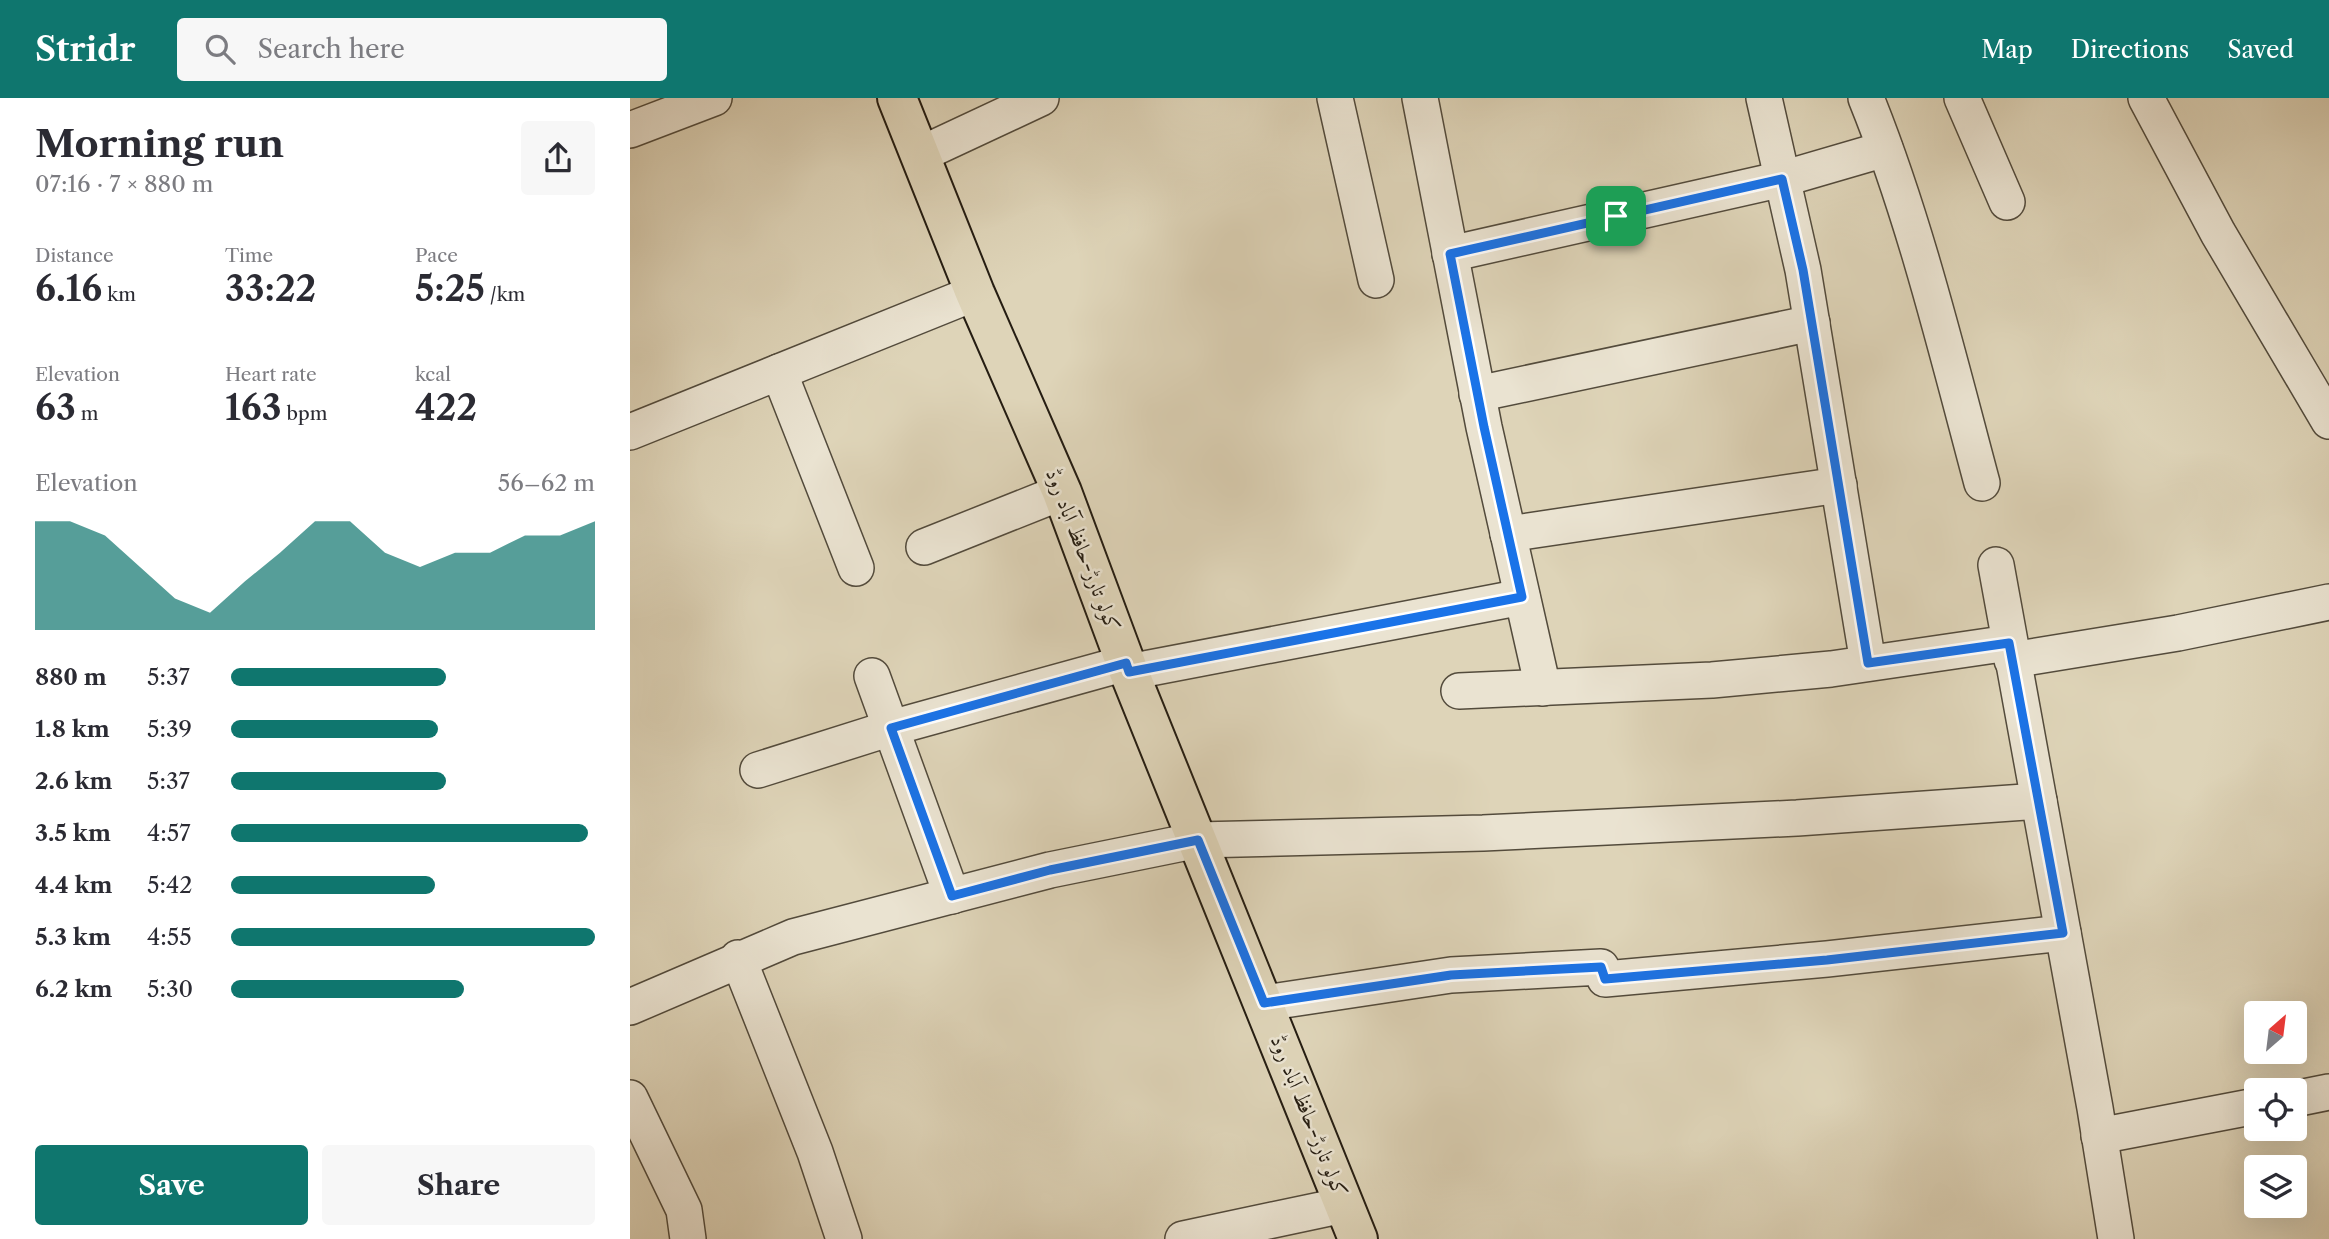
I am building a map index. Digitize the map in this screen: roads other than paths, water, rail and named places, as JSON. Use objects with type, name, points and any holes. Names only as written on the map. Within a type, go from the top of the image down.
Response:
[{"type":"main road","name":"کولو تارڑ-حافظ آباد روڈ","points":[[897,98],[975,293],[1062,492],[1128,667],[1351,1222]]},
{"type":"street","points":[[636,117],[714,98]]},
{"type":"street","points":[[919,155],[1041,98]]},
{"type":"street","points":[[1335,98],[1376,280]]},
{"type":"street","points":[[1420,98],[1477,394],[1543,688]]},
{"type":"street","points":[[1764,98],[1812,323],[1868,663]]},
{"type":"street","points":[[1866,98],[1885,149],[1940,325],[1982,483]]},
{"type":"street","points":[[1962,98],[2007,202]]},
{"type":"street","points":[[2146,98],[2218,233],[2329,421]]},
{"type":"street","points":[[1450,254],[1782,179],[1885,149]]},
{"type":"street","points":[[630,432],[975,293]]},
{"type":"street","points":[[1477,394],[1812,323]]},
{"type":"street","points":[[779,372],[856,568]]},
{"type":"street","points":[[1508,534],[1839,485]]},
{"type":"street","points":[[924,547],[1062,492]]},
{"type":"street","points":[[1996,565],[2116,1239]]},
{"type":"street","points":[[758,770],[891,728],[1128,667],[1522,597]]},
{"type":"street","points":[[1459,691],[1713,680],[1868,663],[2011,652],[2178,633],[2329,602]]},
{"type":"street","points":[[872,676],[952,896]]},
{"type":"street","points":[[630,1007],[738,958],[793,937],[1050,870],[1198,840],[1510,832],[1797,818],[2039,801]]},
{"type":"street","points":[[1264,1003],[1451,975],[1601,967],[1605,979],[1827,960],[2063,933]]},
{"type":"street","points":[[738,958],[816,1152],[844,1239]]},
{"type":"street","points":[[2307,1096],[2329,1092]]},
{"type":"street","points":[[630,1098],[684,1210],[688,1239]]},
{"type":"street","points":[[2099,1136],[2244,1108]]},
{"type":"street","points":[[1183,1239],[1351,1222]]}]
